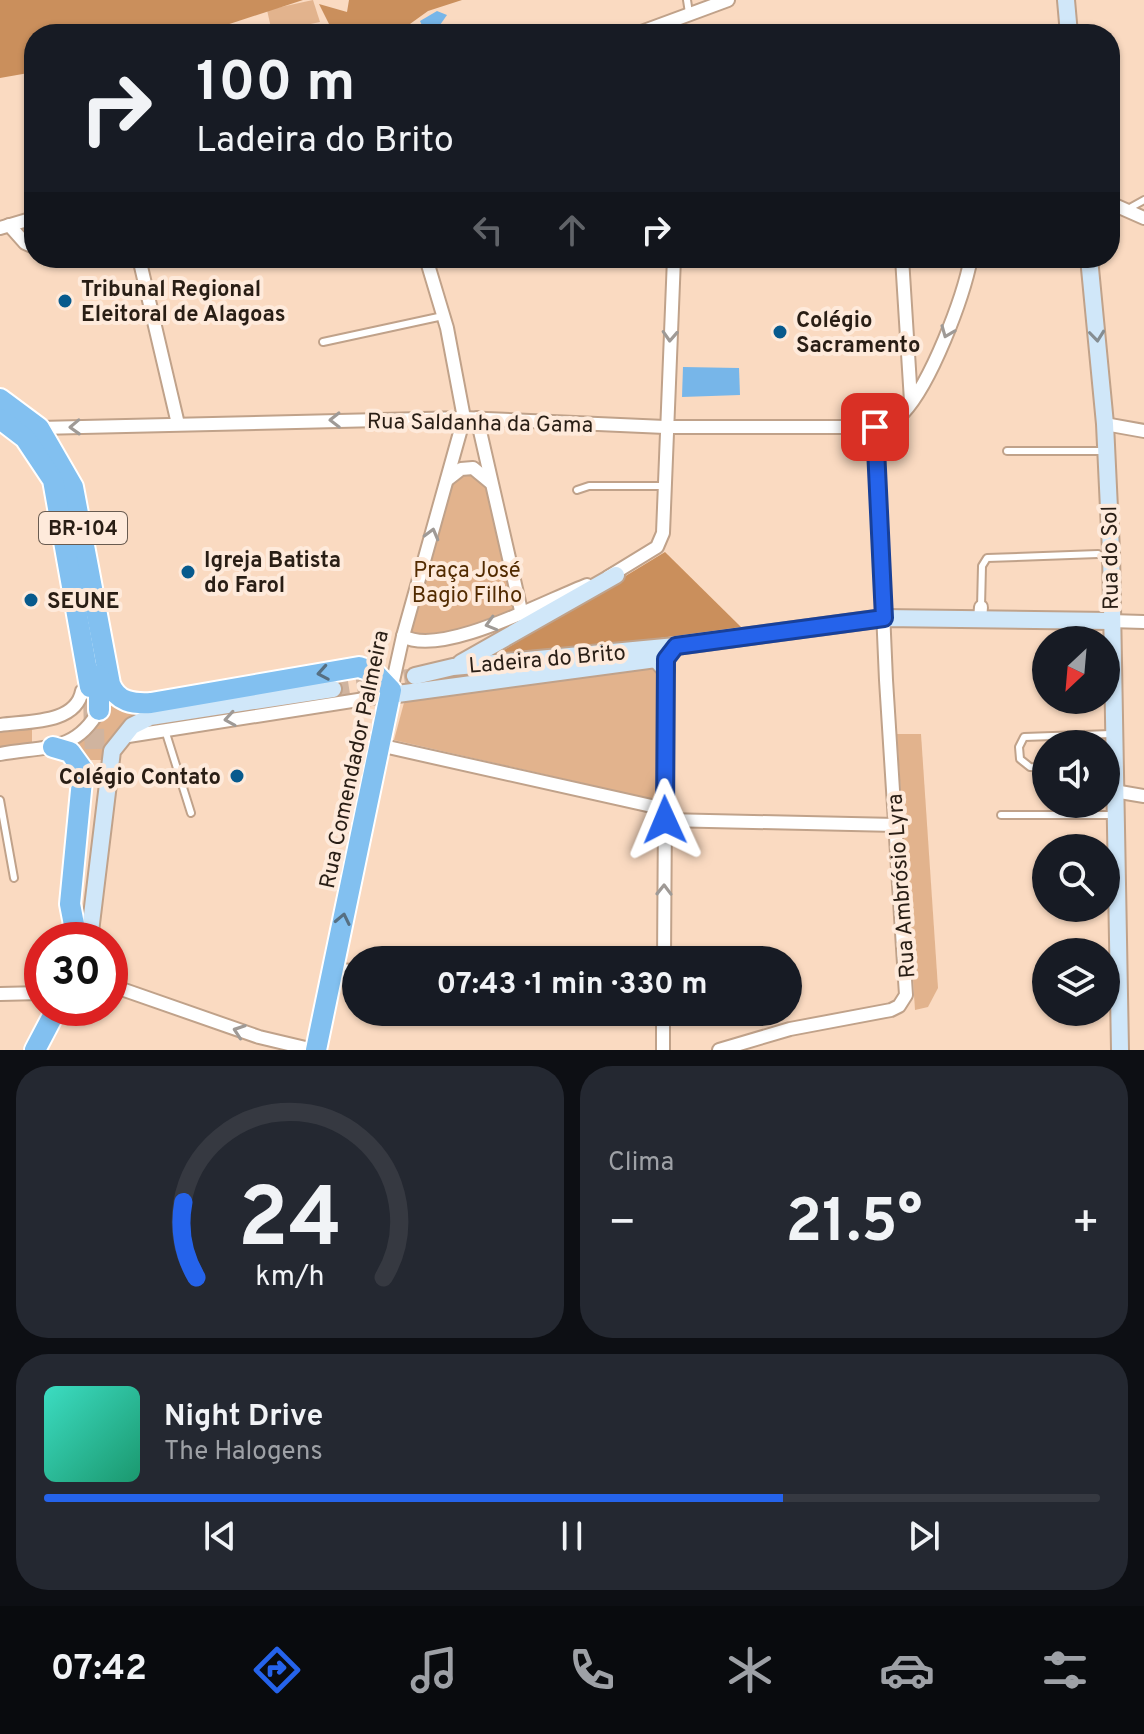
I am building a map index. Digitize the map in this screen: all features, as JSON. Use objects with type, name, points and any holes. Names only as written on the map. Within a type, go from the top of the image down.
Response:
[{"type":"highway","name":"BR-104","points":[[0,399],[39,428],[73,487],[95,593],[94,688]]},
{"type":"highway","points":[[0,421],[40,473],[94,688],[126,701],[151,703],[359,667],[374,672],[391,693]]},
{"type":"highway","points":[[95,593],[90,616],[101,687],[99,710]]},
{"type":"highway","name":"Rua Comendador Palmeira","points":[[315,1050],[391,693]]},
{"type":"highway","points":[[45,747],[70,752],[83,770],[70,904],[75,922]]},
{"type":"highway","points":[[82,922],[109,748]]},
{"type":"highway","points":[[35,1050],[50,1026]]},
{"type":"main road","points":[[1066,0],[1068,24]]},
{"type":"main road","name":"Rua do Sol","points":[[1090,268],[1107,451],[1104,554],[1110,621],[1113,730]]},
{"type":"main road","points":[[453,667],[616,575]]},
{"type":"main road","name":"Ladeira do Brito","points":[[415,676],[453,667],[666,656],[884,622],[980,613],[1110,621]]},
{"type":"main road","name":"Ladeira do Brito","points":[[391,693],[666,656]]},
{"type":"main road","points":[[109,748],[150,717],[333,689]]},
{"type":"main road","name":"Rua do Sol","points":[[1113,818],[1120,1050]]},
{"type":"street","points":[[664,24],[675,20],[688,6],[728,0]]},
{"type":"street","points":[[675,20],[675,24]]},
{"type":"street","points":[[1120,207],[1144,218]]},
{"type":"street","points":[[5,227],[24,242]]},
{"type":"street","points":[[141,268],[178,424]]},
{"type":"street","name":"Rua Comendador Palmeira","points":[[429,268],[491,483],[522,615]]},
{"type":"street","points":[[403,636],[423,643],[522,615],[569,592],[616,575],[661,543],[666,486],[665,427],[673,268]]},
{"type":"street","points":[[903,268],[911,401]]},
{"type":"street","points":[[875,427],[894,420],[911,401],[945,338],[968,268]]},
{"type":"street","name":"Rua Saldanha da Gama","points":[[39,428],[470,418],[665,427],[875,427]]},
{"type":"street","name":"Rua Comendador Palmeira","points":[[391,693],[403,636],[447,480],[470,418]]},
{"type":"street","points":[[1105,424],[1144,431]]},
{"type":"street","name":"Rua Ambrósio Lyra","points":[[719,1050],[790,1029],[891,1010],[904,1001],[907,985],[875,427]]},
{"type":"street","points":[[447,480],[461,469],[473,468],[491,483]]},
{"type":"street","points":[[1110,621],[1144,622]]},
{"type":"street","points":[[664,946],[666,656]]},
{"type":"street","points":[[0,725],[68,714],[94,688]]},
{"type":"street","points":[[109,748],[165,730],[391,693]]},
{"type":"street","points":[[0,754],[74,741],[89,729],[99,710]]},
{"type":"street","points":[[33,720],[45,747]]},
{"type":"street","points":[[379,745],[665,815],[896,825]]},
{"type":"street","points":[[1120,792],[1144,796]]},
{"type":"street","points":[[128,991],[259,1037],[315,1050]]},
{"type":"street","points":[[0,994],[24,993]]},
{"type":"street","points":[[663,1026],[663,1050]]},
{"type":"lane","points":[[1126,210],[1144,200]]},
{"type":"lane","points":[[323,342],[443,316]]},
{"type":"lane","points":[[1007,451],[1107,451]]},
{"type":"lane","points":[[577,490],[589,486],[666,486]]},
{"type":"lane","points":[[980,613],[982,566],[987,558],[1104,554]]},
{"type":"lane","points":[[165,730],[191,813]]},
{"type":"lane","points":[[1032,737],[1024,737],[1019,747],[1020,759],[1032,767]]},
{"type":"lane","points":[[0,800],[14,878]]},
{"type":"lane","points":[[1001,815],[1032,815]]},
{"type":"lane","points":[[334,966],[342,967]]},
{"type":"green space","points":[[313,0],[320,22],[270,24],[267,10]]},
{"type":"green space","name":"Praça José Bagio Filho","points":[[473,471],[493,501],[500,519],[519,615],[420,642],[408,634],[445,490],[464,472]]},
{"type":"green space","points":[[658,661],[668,669],[662,796],[652,799],[394,740],[405,699]]},
{"type":"green space","points":[[107,692],[146,711],[121,725],[101,760],[85,760],[67,746],[94,724],[102,711]]},
{"type":"green space","points":[[32,727],[32,753],[0,758],[0,732]]},
{"type":"green space","points":[[897,734],[921,734],[938,988],[928,1007],[915,1010]]},
{"type":"shaded area","points":[[0,0],[303,0],[230,24],[24,24],[24,74],[0,78]]},
{"type":"shaded area","points":[[349,0],[462,0],[428,11],[410,24],[329,24],[319,4],[347,12]]},
{"type":"shaded area","points":[[665,552],[741,627],[484,662]]},
{"type":"water","points":[[437,11],[447,15],[441,24],[421,24],[420,21]]},
{"type":"water","points":[[683,367],[739,368],[740,395],[682,397]]},
{"type":"tunnel","points":[[333,689],[415,676]]},
{"type":"tunnel","points":[[93,699],[95,757]]},
{"type":"place","name":"Tribunal Regional Eleitoral de Alagoas","points":[[65,301]]},
{"type":"place","name":"Colégio Sacramento","points":[[780,332]]},
{"type":"place","name":"Igreja Batista do Farol","points":[[188,572]]},
{"type":"place","name":"SEUNE","points":[[31,600]]},
{"type":"place","name":"Colégio Contato","points":[[237,776]]},
{"type":"route","points":[[665,820],[666,659],[676,646],[884,618],[875,427]]}]
